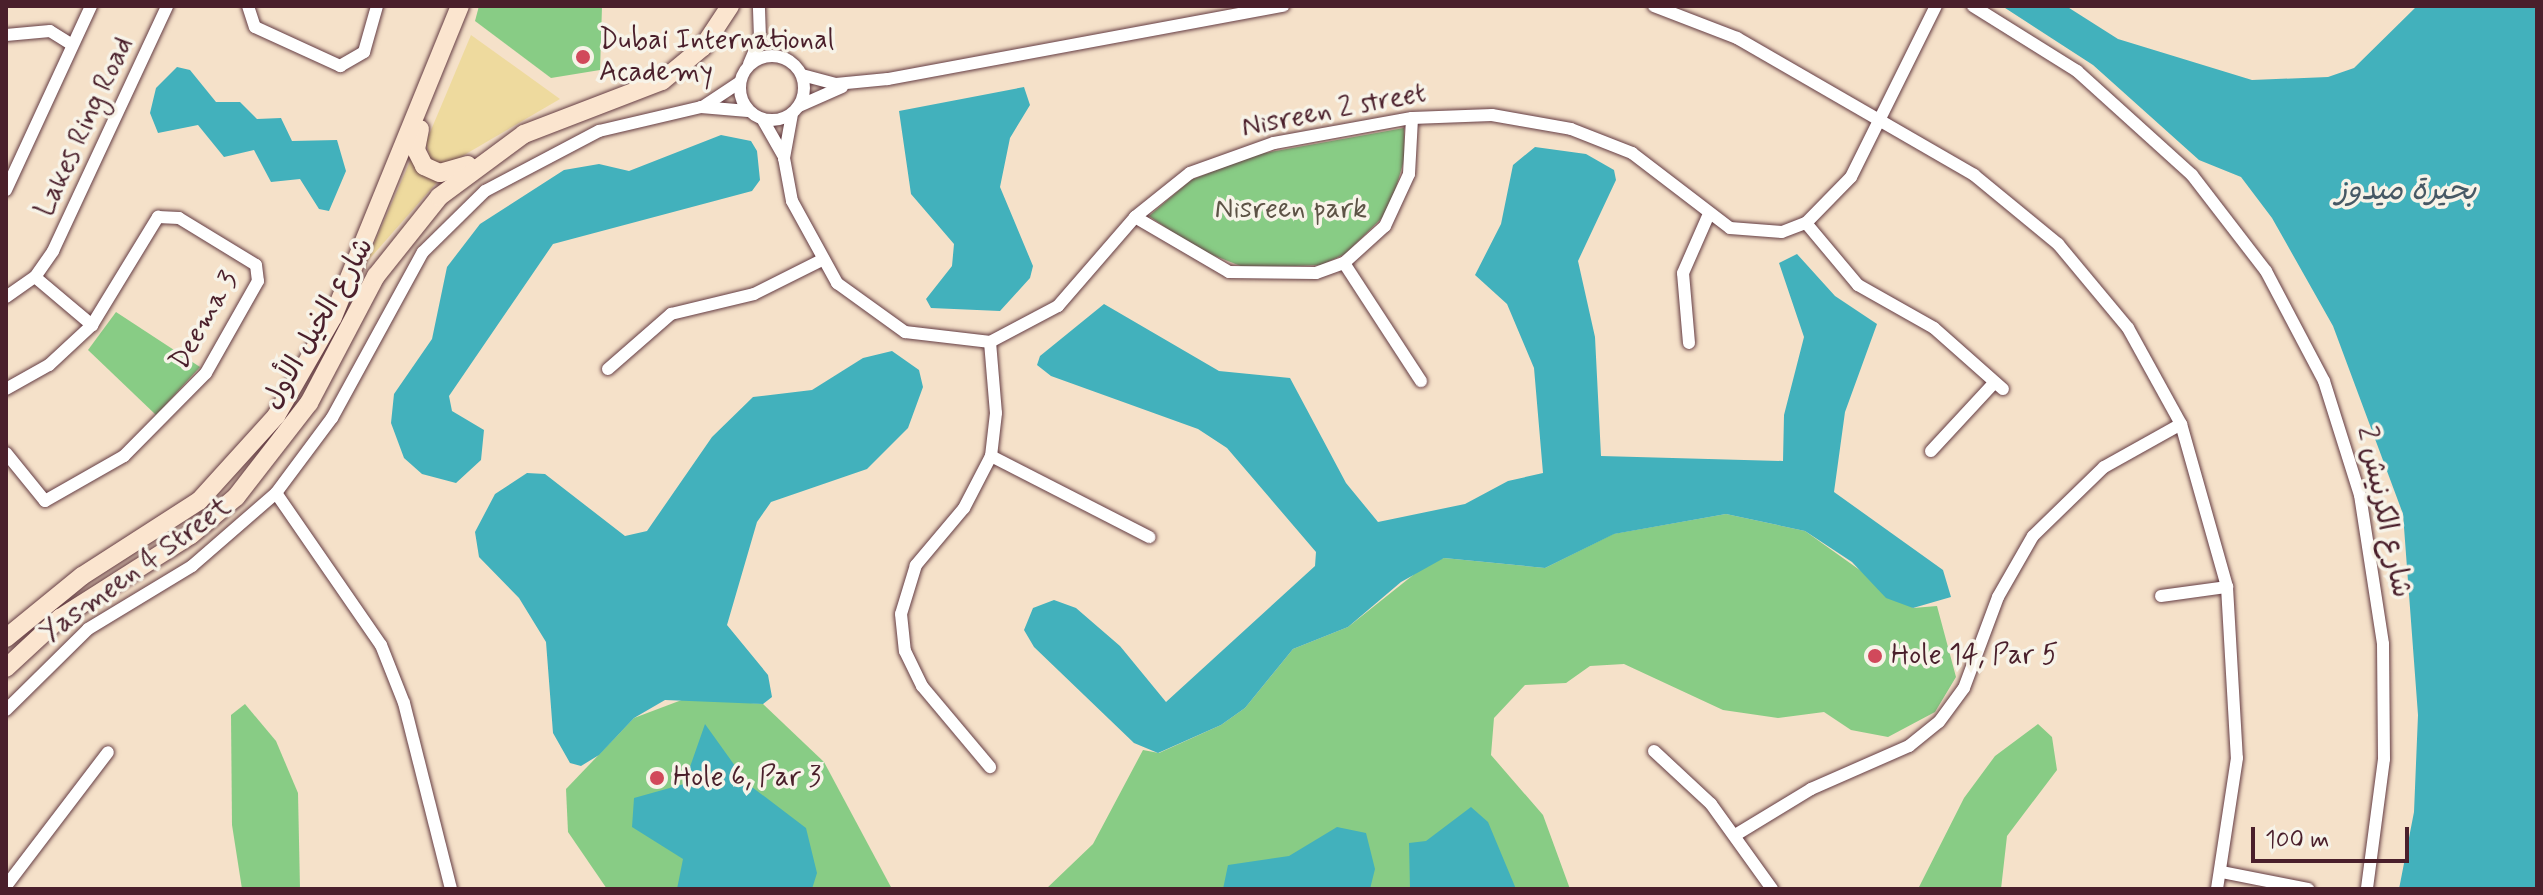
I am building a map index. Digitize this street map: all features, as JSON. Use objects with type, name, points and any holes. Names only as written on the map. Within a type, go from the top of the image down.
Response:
[{"type":"main road","name":"شارع الخيل الأول","points":[[6,638],[82,576],[199,501],[267,427],[321,343],[424,106],[460,6]]},
{"type":"main road","name":"شارع الخيل الأول","points":[[6,668],[60,618],[191,535],[236,497],[309,403],[395,248],[492,154],[558,118],[662,81],[703,47],[730,6]]},
{"type":"main road","points":[[424,106],[416,150],[424,166],[449,172],[492,154]]},
{"type":"street","points":[[6,190],[91,6]]},
{"type":"street","name":"Lakes Ring Road","points":[[6,297],[35,277],[167,6]]},
{"type":"street","points":[[248,6],[255,27],[340,66],[364,52],[377,6]]},
{"type":"street","points":[[701,107],[740,82],[760,38],[759,6]]},
{"type":"street","points":[[701,107],[748,111],[763,120],[795,110],[848,85],[1283,6]]},
{"type":"street","points":[[1654,6],[1737,38],[1974,175],[2058,244],[2128,328],[2181,424],[2227,587],[2238,744],[2222,872],[2217,889]]},
{"type":"street","points":[[1931,451],[1998,386],[1934,328],[1858,285],[1806,223],[1851,177],[1936,6]]},
{"type":"street","name":"شارع الكرنيش 2","points":[[1973,6],[2077,71],[2192,175],[2266,271],[2319,368],[2360,495],[2383,644],[2384,772],[2367,889]]},
{"type":"street","points":[[6,35],[50,31],[72,45]]},
{"type":"street","points":[[749,65],[778,56],[802,75],[848,85]]},
{"type":"street","points":[[795,110],[802,75]]},
{"type":"street","points":[[740,82],[748,111]]},
{"type":"street","name":"Yasmeen 4 Street","points":[[6,710],[88,629],[192,566],[276,493],[332,418],[396,293],[452,220],[559,147],[701,107]]},
{"type":"street","name":"Nisreen 2 street","points":[[784,158],[795,110]]},
{"type":"street","points":[[1135,217],[1229,272],[1287,278],[1344,263],[1366,247],[1399,201],[1412,118]]},
{"type":"street","name":"Nisreen 2 street","points":[[763,120],[784,158],[799,222],[820,261],[857,303],[893,326],[933,340],[990,342],[1058,306],[1135,217],[1218,160],[1412,118],[1519,118],[1602,139],[1659,171],[1708,216],[1755,233],[1806,223]]},
{"type":"street","name":"Deema 3","points":[[6,389],[49,365],[92,325],[148,228],[165,215],[247,257],[259,271],[191,393],[124,456],[45,501],[33,495],[6,453]]},
{"type":"street","points":[[1689,343],[1683,273],[1708,216]]},
{"type":"street","points":[[608,369],[671,314],[754,294],[820,261]]},
{"type":"street","points":[[1344,263],[1421,381]]},
{"type":"street","points":[[35,277],[92,325]]},
{"type":"street","points":[[990,342],[996,413],[991,456],[964,508],[916,565],[901,614],[905,651],[922,686],[990,767]]},
{"type":"street","points":[[1737,834],[1811,789],[1909,746],[1939,722],[1964,688],[1998,597],[2033,536],[2104,467],[2181,424]]},
{"type":"street","points":[[991,456],[1149,537]]},
{"type":"street","points":[[276,493],[381,645],[404,703],[451,889]]},
{"type":"street","points":[[2161,596],[2227,587]]},
{"type":"street","points":[[1654,751],[1737,834],[1772,889]]},
{"type":"street","points":[[6,886],[108,752]]},
{"type":"street","points":[[2222,872],[2308,889]]},
{"type":"green space","points":[[479,6],[602,6],[600,70],[551,78],[475,21]]},
{"type":"green space","name":"Nisreen park","points":[[1404,128],[1405,157],[1389,211],[1345,254],[1321,265],[1246,268],[1197,249],[1149,216],[1191,180],[1254,155]]},
{"type":"green space","points":[[116,312],[200,367],[156,415],[88,350]]},
{"type":"green space","points":[[1726,514],[1805,531],[1913,608],[1937,606],[1956,677],[1935,712],[1888,737],[1851,730],[1824,712],[1778,718],[1723,710],[1624,664],[1590,666],[1566,683],[1525,685],[1494,718],[1491,755],[1543,815],[1570,889],[1046,889],[1093,844],[1143,750],[1159,753],[1221,725],[1245,708],[1293,649],[1348,627],[1427,564],[1444,558],[1545,568],[1613,534]]},
{"type":"green space","points":[[687,698],[763,704],[824,762],[892,889],[607,889],[568,832],[566,789],[634,718]]},
{"type":"green space","points":[[245,704],[276,741],[298,793],[300,889],[242,889],[232,825],[231,715]]},
{"type":"green space","points":[[2038,724],[2052,737],[2057,770],[2007,836],[2001,889],[1918,889],[1964,798],[1995,756]]},
{"type":"sand","points":[[471,35],[560,99],[447,165],[431,163],[426,142]]},
{"type":"sand","points":[[412,157],[438,181],[365,264]]},
{"type":"water","name":"بحيرة ميدوز","points":[[2002,6],[2066,6],[2118,39],[2252,80],[2328,77],[2354,68],[2417,6],[2537,6],[2537,889],[2399,889],[2414,812],[2418,715],[2403,514],[2333,326],[2272,218],[2241,177],[2199,160],[2093,65]]},
{"type":"water","points":[[177,67],[190,70],[216,102],[240,102],[257,119],[281,118],[292,141],[337,140],[346,171],[329,211],[319,209],[300,179],[271,182],[254,150],[224,157],[198,125],[158,133],[150,113],[156,88]]},
{"type":"water","points":[[1024,87],[1030,105],[1010,138],[1000,187],[1033,266],[1030,278],[1000,311],[931,308],[926,299],[952,266],[954,244],[911,194],[899,111]]},
{"type":"water","points":[[721,135],[751,141],[757,151],[760,180],[752,191],[553,244],[449,396],[452,411],[484,430],[481,460],[456,483],[422,474],[404,458],[391,423],[394,394],[432,339],[447,267],[480,224],[564,170],[599,164],[629,171]]},
{"type":"water","points":[[1535,147],[1586,154],[1614,170],[1616,180],[1578,261],[1595,337],[1601,456],[1783,461],[1784,415],[1804,337],[1779,263],[1797,254],[1835,296],[1877,324],[1845,412],[1834,492],[1943,570],[1951,597],[1913,608],[1886,598],[1852,562],[1805,531],[1726,514],[1614,534],[1545,568],[1444,558],[1401,582],[1348,627],[1293,649],[1245,708],[1221,725],[1158,753],[1134,743],[1034,647],[1024,630],[1033,608],[1054,600],[1076,608],[1120,646],[1166,702],[1315,566],[1316,552],[1227,448],[1198,429],[1051,376],[1037,365],[1040,356],[1104,304],[1219,371],[1290,378],[1346,483],[1378,522],[1465,504],[1508,481],[1543,473],[1534,368],[1507,304],[1475,275],[1501,224],[1513,165]]},
{"type":"water","points":[[892,351],[919,370],[923,387],[908,428],[867,469],[771,502],[757,522],[727,625],[768,675],[772,697],[763,704],[665,700],[634,718],[599,755],[581,766],[570,763],[553,733],[546,642],[519,598],[479,557],[475,532],[495,494],[527,473],[545,474],[625,536],[647,531],[712,437],[753,397],[812,390],[863,358]]},
{"type":"water","points":[[705,724],[748,784],[806,828],[817,873],[812,889],[677,889],[683,859],[632,827],[634,798],[684,784]]},
{"type":"water","points":[[1471,807],[1488,822],[1516,889],[1410,889],[1409,843],[1426,841]]},
{"type":"water","points":[[1337,827],[1366,833],[1375,869],[1370,889],[1223,889],[1228,865],[1289,856]]},
{"type":"place","name":"Dubai International Academy","points":[[583,57]]},
{"type":"place","name":"Hole 14, Par 5","points":[[1875,656]]},
{"type":"place","name":"Hole 6, Par 3","points":[[657,778]]}]
